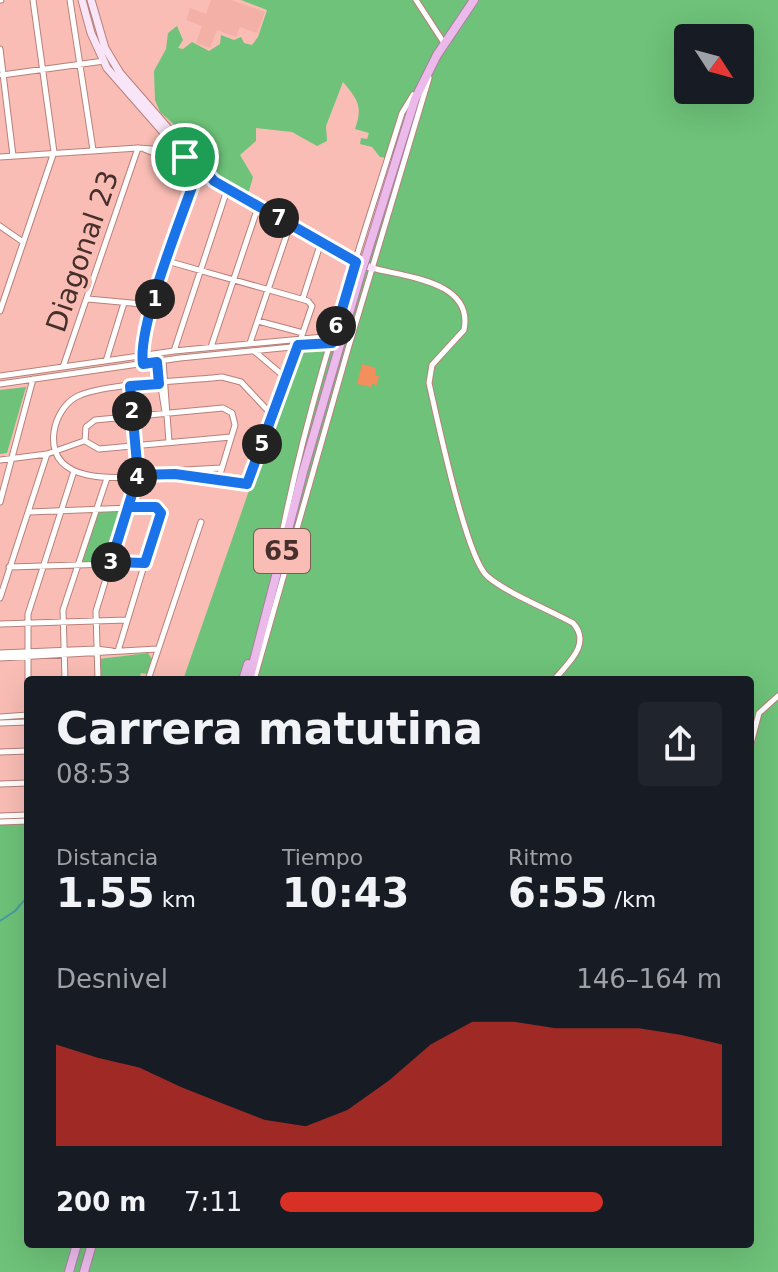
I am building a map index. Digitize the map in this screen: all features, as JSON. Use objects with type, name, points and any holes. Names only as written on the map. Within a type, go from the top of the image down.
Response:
[{"type":"highway","name":"65","points":[[244,676],[407,117],[429,69],[474,0]]},
{"type":"highway","name":"65","points":[[253,676],[260,629]]},
{"type":"highway","points":[[69,1272],[76,1248]]},
{"type":"highway","points":[[84,1272],[91,1248]]},
{"type":"main road","points":[[82,0],[91,33],[119,84],[166,132],[187,160],[214,181]]},
{"type":"main road","points":[[91,0],[99,31],[115,66],[197,173],[364,265]]},
{"type":"street","points":[[0,311],[54,152],[33,0]]},
{"type":"street","points":[[70,0],[93,150]]},
{"type":"street","points":[[416,0],[443,45]]},
{"type":"street","name":"65","points":[[272,585],[288,503],[333,339],[364,265],[443,45]]},
{"type":"street","points":[[0,49],[13,156]]},
{"type":"street","points":[[2,75],[104,61]]},
{"type":"street","points":[[0,157],[140,148],[187,160]]},
{"type":"street","name":"Diagonal 23","points":[[63,367],[140,148]]},
{"type":"street","points":[[143,360],[153,305],[197,173]]},
{"type":"street","points":[[173,359],[228,189]]},
{"type":"street","points":[[211,347],[258,206]]},
{"type":"street","points":[[250,343],[290,224]]},
{"type":"street","points":[[0,226],[23,242]]},
{"type":"street","points":[[303,298],[321,242]]},
{"type":"street","points":[[167,261],[303,298],[312,306],[302,336]]},
{"type":"street","points":[[364,265],[447,289],[463,305],[464,330],[429,370],[461,510],[481,568],[492,579],[573,623],[579,630],[582,639],[579,649],[557,676]]},
{"type":"street","name":"65","points":[[253,676],[364,265]]},
{"type":"street","points":[[88,299],[153,305]]},
{"type":"street","points":[[106,361],[124,303]]},
{"type":"street","points":[[258,321],[302,336]]},
{"type":"street","points":[[0,384],[143,360],[174,351],[302,336],[333,339]]},
{"type":"street","points":[[0,376],[106,361],[160,361],[333,339]]},
{"type":"street","points":[[240,352],[241,344]]},
{"type":"street","points":[[272,415],[254,393],[235,378],[130,386],[86,393],[74,398],[58,418],[54,432],[56,451],[74,471],[91,478],[175,474],[244,485],[249,480],[298,345]]},
{"type":"street","points":[[253,351],[286,378]]},
{"type":"street","points":[[160,361],[169,442]]},
{"type":"street","points":[[0,502],[33,379]]},
{"type":"street","points":[[98,676],[94,619],[138,475],[130,386]]},
{"type":"street","points":[[85,441],[84,432],[90,423],[133,415],[223,408],[232,413],[235,425],[218,481]]},
{"type":"street","points":[[0,460],[47,454],[85,441],[99,449],[231,437]]},
{"type":"street","points":[[0,598],[47,454]]},
{"type":"street","points":[[175,474],[185,470],[221,468]]},
{"type":"street","points":[[29,676],[28,623],[42,567],[63,512],[74,471]]},
{"type":"street","points":[[65,676],[61,621],[107,478]]},
{"type":"street","points":[[29,512],[156,507],[161,513],[116,652]]},
{"type":"street","points":[[149,676],[201,522]]},
{"type":"street","points":[[9,567],[145,563]]},
{"type":"street","points":[[0,624],[127,620]]},
{"type":"street","points":[[0,655],[157,649]]},
{"type":"street","points":[[754,732],[759,713],[778,696]]},
{"type":"street","points":[[0,717],[24,715]]},
{"type":"street","points":[[0,723],[24,722]]},
{"type":"street","points":[[0,752],[24,751]]},
{"type":"street","points":[[0,784],[24,783]]},
{"type":"street","points":[[0,816],[24,815]]},
{"type":"street","points":[[0,822],[24,821]]},
{"type":"shaded area","points":[[211,0],[231,0],[265,12],[257,33],[240,27],[236,37],[217,30],[210,48],[196,43],[202,26],[186,20],[190,8],[206,14]]},
{"type":"green space","points":[[241,0],[778,0],[778,1272],[0,1272],[0,819],[24,818],[24,1248],[754,1248],[754,676],[184,676],[298,350],[339,347],[393,159],[380,157],[372,147],[360,144],[361,138],[367,139],[369,133],[355,129],[358,104],[343,82],[326,126],[327,141],[317,146],[292,132],[256,128],[256,141],[240,155],[253,177],[249,191],[245,193],[209,169],[178,128],[160,112],[155,100],[154,71],[166,49],[168,33],[177,26],[183,40],[178,48],[183,49],[192,42],[209,51],[220,44],[221,35],[234,40],[241,37],[244,43],[252,45],[267,10]]},
{"type":"green space","points":[[26,387],[7,453],[0,454],[0,390]]},
{"type":"green space","points":[[126,509],[109,561],[80,563],[99,510]]},
{"type":"green space","points":[[148,653],[152,659],[148,674],[100,676],[99,659]]},
{"type":"building","points":[[362,364],[376,368],[375,375],[379,376],[377,385],[357,384]]},
{"type":"waterway","points":[[0,921],[24,901]]},
{"type":"route","points":[[185,157],[184,164],[197,173],[153,305],[142,350],[143,364],[157,362],[159,384],[130,386],[138,475],[128,507],[111,562],[145,563],[161,513],[156,507],[128,507],[138,475],[175,474],[247,484],[298,345],[332,343],[356,262],[214,181],[193,157],[185,157]]}]
